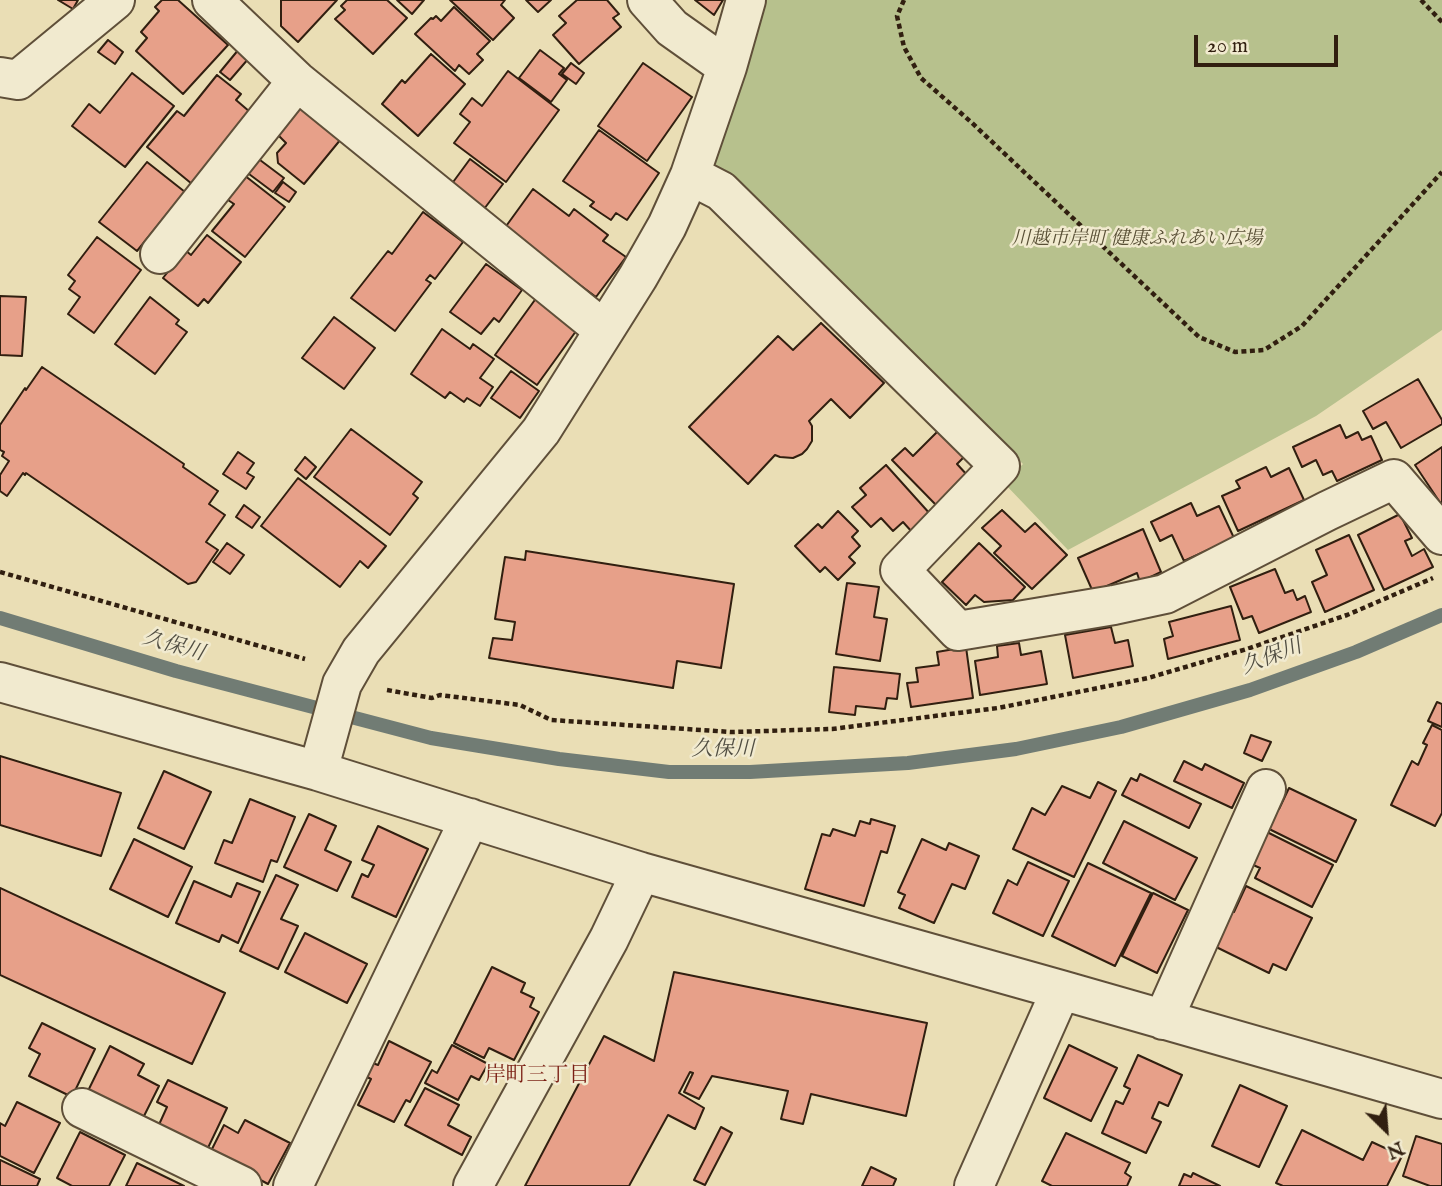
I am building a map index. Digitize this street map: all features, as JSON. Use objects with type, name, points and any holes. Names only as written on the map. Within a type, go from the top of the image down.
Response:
[{"type":"street","points":[[0,77],[18,80],[115,0]]},
{"type":"street","points":[[212,0],[297,81],[604,330]]},
{"type":"street","points":[[647,0],[672,28],[727,67]]},
{"type":"street","points":[[322,758],[328,673],[361,651],[541,431],[667,226],[690,174],[727,67],[746,0]]},
{"type":"street","points":[[160,254],[297,81]]},
{"type":"street","points":[[690,174],[721,191],[1000,467],[900,570],[958,631],[1165,594],[1394,479],[1442,535]]},
{"type":"street","points":[[0,682],[322,758],[470,818],[641,872],[1442,1099]]},
{"type":"street","points":[[1163,1020],[1266,789]]},
{"type":"street","points":[[293,1186],[470,818]]},
{"type":"street","points":[[473,1186],[610,939],[641,872]]},
{"type":"street","points":[[974,1186],[1061,990]]},
{"type":"street","points":[[82,1108],[242,1186]]},
{"type":"path","points":[[904,0],[897,16],[904,47],[921,78],[971,121],[1199,337],[1235,352],[1264,350],[1302,326],[1442,172]]},
{"type":"path","points":[[1421,0],[1442,22]]},
{"type":"path","points":[[0,572],[328,673]]},
{"type":"path","points":[[384,689],[432,698],[440,695],[520,705],[551,720],[731,732],[832,730],[998,708],[1148,678],[1247,649],[1347,615],[1442,574]]},
{"type":"green space","name":"川越市岸町 健康ふれあい広場","points":[[764,0],[1442,0],[1442,330],[1316,416],[1068,550],[1004,483],[1023,464],[711,160]]},
{"type":"building","points":[[58,0],[78,0],[73,9]]},
{"type":"building","points":[[162,0],[178,0],[228,45],[183,94],[136,51],[147,38],[141,32],[159,11],[155,7]]},
{"type":"building","points":[[281,0],[337,0],[298,42],[281,26]]},
{"type":"building","points":[[347,0],[387,0],[407,18],[373,54],[335,19],[345,10],[341,6]]},
{"type":"building","points":[[397,0],[424,0],[412,14]]},
{"type":"building","points":[[450,0],[505,0],[501,5],[514,18],[493,40]]},
{"type":"building","points":[[526,0],[551,0],[538,12]]},
{"type":"building","points":[[577,0],[607,0],[619,14],[613,18],[621,27],[579,64],[553,35],[566,23],[559,16]]},
{"type":"building","points":[[695,0],[723,0],[714,15]]},
{"type":"building","points":[[454,7],[490,41],[477,54],[483,60],[469,74],[459,65],[455,71],[415,34],[431,18],[436,16],[441,21]]},
{"type":"building","points":[[108,40],[123,52],[115,64],[98,52]]},
{"type":"building","points":[[239,49],[249,58],[230,80],[220,72]]},
{"type":"building","points":[[540,50],[564,68],[559,74],[567,80],[551,102],[519,78]]},
{"type":"building","points":[[431,54],[465,84],[418,136],[382,104],[402,80],[405,83]]},
{"type":"building","points":[[571,63],[584,73],[576,84],[562,74]]},
{"type":"building","points":[[643,63],[692,97],[647,161],[598,126]]},
{"type":"building","points":[[508,71],[559,110],[506,182],[454,143],[470,122],[460,114],[472,98],[482,106]]},
{"type":"building","points":[[132,73],[174,106],[125,167],[72,126],[89,104],[100,113]]},
{"type":"building","points":[[217,75],[241,94],[236,100],[250,112],[192,184],[147,147],[177,111],[184,116]]},
{"type":"building","points":[[300,105],[341,139],[304,184],[278,163],[277,153],[286,143],[277,134]]},
{"type":"building","points":[[599,130],[659,173],[627,220],[616,213],[611,220],[590,206],[594,202],[563,181]]},
{"type":"building","points":[[256,157],[284,178],[273,192],[245,171]]},
{"type":"building","points":[[470,159],[503,184],[481,213],[448,189]]},
{"type":"building","points":[[147,162],[185,192],[137,251],[99,222]]},
{"type":"building","points":[[244,175],[285,207],[245,257],[212,231],[234,204],[225,198]]},
{"type":"building","points":[[283,182],[296,192],[289,202],[275,193]]},
{"type":"building","points":[[533,189],[569,216],[574,209],[608,235],[603,241],[626,257],[596,297],[504,229]]},
{"type":"building","points":[[423,212],[463,242],[435,279],[430,275],[426,280],[431,283],[395,331],[351,298],[388,251],[392,254]]},
{"type":"building","points":[[207,235],[241,262],[208,303],[204,299],[198,306],[163,278],[185,250],[191,255]]},
{"type":"building","points":[[97,237],[141,270],[94,333],[68,314],[80,297],[69,289],[75,281],[68,275]]},
{"type":"building","points":[[486,264],[522,290],[499,322],[494,318],[481,334],[450,312]]},
{"type":"building","points":[[0,296],[26,297],[22,356],[0,355]]},
{"type":"building","points":[[150,297],[179,320],[176,324],[187,332],[155,374],[115,344]]},
{"type":"building","points":[[537,297],[579,327],[537,385],[495,355]]},
{"type":"building","points":[[334,317],[375,348],[344,389],[302,358]]},
{"type":"building","points":[[821,323],[884,383],[850,418],[831,399],[809,421],[812,426],[812,441],[807,449],[793,458],[775,455],[748,484],[689,427],[778,336],[793,350]]},
{"type":"building","points":[[442,329],[470,349],[473,344],[494,359],[480,378],[493,387],[480,406],[467,398],[464,402],[450,392],[445,398],[411,374]]},
{"type":"building","points":[[42,367],[184,464],[183,467],[218,491],[209,504],[225,515],[206,542],[218,550],[196,582],[188,584],[26,473],[23,473],[7,496],[0,491],[0,475],[9,461],[2,456],[4,452],[0,450],[0,425]]},
{"type":"building","points":[[511,371],[539,391],[520,418],[491,398]]},
{"type":"building","points":[[1418,379],[1442,424],[1401,448],[1386,422],[1373,429],[1363,411]]},
{"type":"building","points":[[1340,425],[1346,438],[1358,432],[1362,440],[1371,436],[1382,460],[1337,481],[1332,471],[1323,475],[1316,460],[1302,467],[1293,447]]},
{"type":"building","points":[[351,429],[422,482],[413,494],[418,498],[390,535],[314,477]]},
{"type":"building","points":[[940,429],[966,455],[957,464],[968,476],[937,506],[892,460],[905,448],[913,456]]},
{"type":"building","points":[[1442,447],[1442,504],[1441,504],[1415,465]]},
{"type":"building","points":[[238,452],[254,463],[247,473],[254,477],[246,489],[223,474]]},
{"type":"building","points":[[305,457],[316,467],[306,479],[295,470]]},
{"type":"building","points":[[886,465],[931,515],[912,532],[903,522],[893,531],[881,518],[871,527],[852,507],[866,495],[860,488]]},
{"type":"building","points":[[1266,467],[1271,477],[1289,468],[1304,500],[1238,531],[1222,496],[1240,488],[1236,481]]},
{"type":"building","points":[[298,478],[386,546],[368,568],[360,561],[340,587],[261,526]]},
{"type":"building","points":[[1191,503],[1197,516],[1219,506],[1234,538],[1184,561],[1172,535],[1160,541],[1151,522]]},
{"type":"building","points":[[244,505],[260,517],[252,528],[236,517]]},
{"type":"building","points":[[1002,510],[1025,532],[1035,523],[1067,555],[1032,589],[994,553],[1001,546],[982,528]]},
{"type":"building","points":[[838,511],[858,531],[852,537],[860,546],[849,557],[855,563],[838,580],[825,567],[820,572],[795,546],[818,524],[822,528]]},
{"type":"building","points":[[1400,514],[1412,538],[1405,541],[1412,556],[1424,549],[1433,567],[1384,590],[1358,535]]},
{"type":"building","points":[[1143,529],[1161,572],[1140,582],[1137,573],[1093,592],[1078,558]]},
{"type":"building","points":[[1349,535],[1374,590],[1325,612],[1312,582],[1327,575],[1316,550]]},
{"type":"building","points":[[227,543],[244,555],[230,574],[213,562]]},
{"type":"building","points":[[979,543],[1025,587],[1013,600],[984,602],[975,595],[966,605],[942,582]]},
{"type":"building","points":[[526,551],[734,584],[721,668],[677,661],[673,688],[489,658],[493,638],[512,640],[515,622],[495,619],[505,557],[525,560]]},
{"type":"building","points":[[1275,569],[1285,593],[1293,590],[1297,600],[1305,596],[1311,612],[1259,633],[1252,616],[1243,619],[1230,587]]},
{"type":"building","points":[[847,583],[879,587],[874,617],[887,619],[880,661],[836,654]]},
{"type":"building","points":[[1231,606],[1240,640],[1168,659],[1164,639],[1173,636],[1169,622]]},
{"type":"building","points":[[1111,627],[1115,643],[1128,640],[1133,666],[1073,678],[1065,635]]},
{"type":"building","points":[[1019,643],[1021,655],[1041,651],[1047,684],[980,695],[975,661],[998,657],[997,646]]},
{"type":"building","points":[[966,647],[973,698],[911,707],[907,683],[918,682],[916,668],[939,665],[937,652]]},
{"type":"building","points":[[834,667],[900,674],[897,699],[887,698],[885,709],[856,706],[855,715],[829,712]]},
{"type":"building","points":[[1437,702],[1442,704],[1442,727],[1428,721]]},
{"type":"building","points":[[1432,725],[1442,730],[1442,813],[1435,826],[1391,805],[1412,761],[1418,765],[1427,745],[1423,743]]},
{"type":"building","points":[[1251,735],[1271,742],[1262,761],[1244,753]]},
{"type":"building","points":[[0,756],[121,793],[101,856],[0,825]]},
{"type":"building","points":[[1184,761],[1202,770],[1205,764],[1244,783],[1232,808],[1174,781]]},
{"type":"building","points":[[164,771],[211,792],[184,849],[138,828]]},
{"type":"building","points":[[1140,774],[1201,804],[1189,828],[1122,795],[1131,778],[1137,781]]},
{"type":"building","points":[[1098,782],[1116,791],[1074,877],[1013,849],[1032,808],[1045,815],[1062,786],[1090,798]]},
{"type":"building","points":[[1289,788],[1356,820],[1336,862],[1263,826],[1272,807],[1279,809]]},
{"type":"building","points":[[250,799],[295,817],[277,862],[271,860],[263,882],[215,863],[224,840],[232,843]]},
{"type":"building","points":[[309,814],[336,826],[325,850],[351,862],[337,891],[284,867]]},
{"type":"building","points":[[871,819],[895,826],[887,853],[881,851],[864,906],[805,889],[822,834],[830,836],[833,829],[855,836],[860,821],[870,824]]},
{"type":"building","points":[[1124,821],[1197,858],[1175,900],[1103,863]]},
{"type":"building","points":[[378,826],[428,849],[396,917],[352,897],[362,874],[368,877],[374,865],[362,860]]},
{"type":"building","points":[[1267,832],[1333,865],[1312,907],[1255,878],[1260,868],[1251,864]]},
{"type":"building","points":[[134,839],[192,867],[168,917],[110,889]]},
{"type":"building","points":[[922,839],[946,850],[949,843],[979,856],[965,889],[952,884],[934,923],[899,908],[905,895],[898,892]]},
{"type":"building","points":[[1028,862],[1069,881],[1043,936],[993,913],[1008,880],[1017,885]]},
{"type":"building","points":[[1088,863],[1151,893],[1115,966],[1052,936]]},
{"type":"building","points":[[276,875],[298,885],[281,919],[298,926],[278,969],[240,951]]},
{"type":"building","points":[[194,881],[231,897],[237,883],[260,892],[238,943],[222,935],[219,942],[176,923]]},
{"type":"building","points":[[1246,886],[1312,918],[1286,970],[1273,964],[1269,973],[1206,942],[1223,906],[1234,912]]},
{"type":"building","points":[[0,888],[225,993],[192,1064],[0,975]]},
{"type":"building","points":[[1153,893],[1188,910],[1157,973],[1122,956]]},
{"type":"building","points":[[305,933],[367,964],[347,1003],[285,972]]},
{"type":"building","points":[[492,967],[525,983],[521,992],[534,998],[530,1007],[539,1012],[514,1060],[489,1048],[484,1058],[454,1043]]},
{"type":"building","points":[[674,972],[927,1023],[906,1116],[811,1094],[803,1124],[781,1119],[788,1091],[712,1076],[699,1099],[684,1092],[693,1073],[690,1072],[679,1093],[704,1108],[695,1129],[668,1115],[629,1186],[525,1186],[604,1036],[654,1061]]},
{"type":"building","points":[[42,1023],[95,1049],[72,1097],[29,1076],[40,1054],[29,1048]]},
{"type":"building","points":[[389,1041],[431,1062],[410,1102],[406,1100],[394,1122],[358,1105],[371,1079],[363,1075],[370,1062],[378,1065]]},
{"type":"building","points":[[452,1045],[488,1064],[479,1080],[471,1076],[458,1100],[425,1083],[432,1070],[437,1073]]},
{"type":"building","points":[[1069,1045],[1117,1068],[1091,1121],[1044,1098]]},
{"type":"building","points":[[110,1046],[144,1064],[138,1075],[159,1086],[140,1124],[85,1097]]},
{"type":"building","points":[[1138,1055],[1182,1075],[1168,1106],[1159,1102],[1152,1118],[1161,1122],[1146,1153],[1102,1133],[1116,1101],[1123,1104],[1130,1089],[1124,1086]]},
{"type":"building","points":[[168,1080],[227,1108],[206,1152],[157,1129],[167,1107],[157,1102]]},
{"type":"building","points":[[1240,1085],[1287,1106],[1259,1167],[1212,1146]]},
{"type":"building","points":[[425,1088],[459,1105],[448,1125],[471,1137],[462,1155],[405,1125]]},
{"type":"building","points":[[17,1102],[60,1123],[34,1173],[0,1156],[0,1123],[5,1126]]},
{"type":"building","points":[[245,1120],[290,1143],[268,1184],[210,1153],[224,1125],[238,1133]]},
{"type":"building","points":[[721,1127],[732,1133],[705,1185],[694,1180]]},
{"type":"building","points":[[1302,1130],[1363,1160],[1372,1142],[1402,1156],[1387,1186],[1283,1186],[1276,1183]]},
{"type":"building","points":[[80,1132],[125,1155],[109,1186],[72,1186],[57,1178]]},
{"type":"building","points":[[1066,1133],[1130,1163],[1125,1173],[1131,1177],[1127,1186],[1052,1186],[1042,1181]]},
{"type":"building","points":[[1416,1136],[1442,1144],[1442,1186],[1430,1186],[1403,1176]]},
{"type":"building","points":[[0,1160],[40,1179],[37,1186],[0,1186]]},
{"type":"building","points":[[137,1163],[184,1186],[126,1186]]},
{"type":"building","points":[[871,1167],[896,1179],[893,1186],[862,1186]]},
{"type":"building","points":[[1193,1173],[1220,1186],[1179,1186],[1184,1174],[1191,1177]]},
{"type":"waterway","name":"久保川","points":[[0,618],[176,671],[431,738],[559,759],[669,772],[750,772],[908,763],[1016,749],[1121,727],[1250,690],[1356,652],[1442,615]]},
{"type":"district","name":"岸町三丁目","points":[[537,1077]]}]
